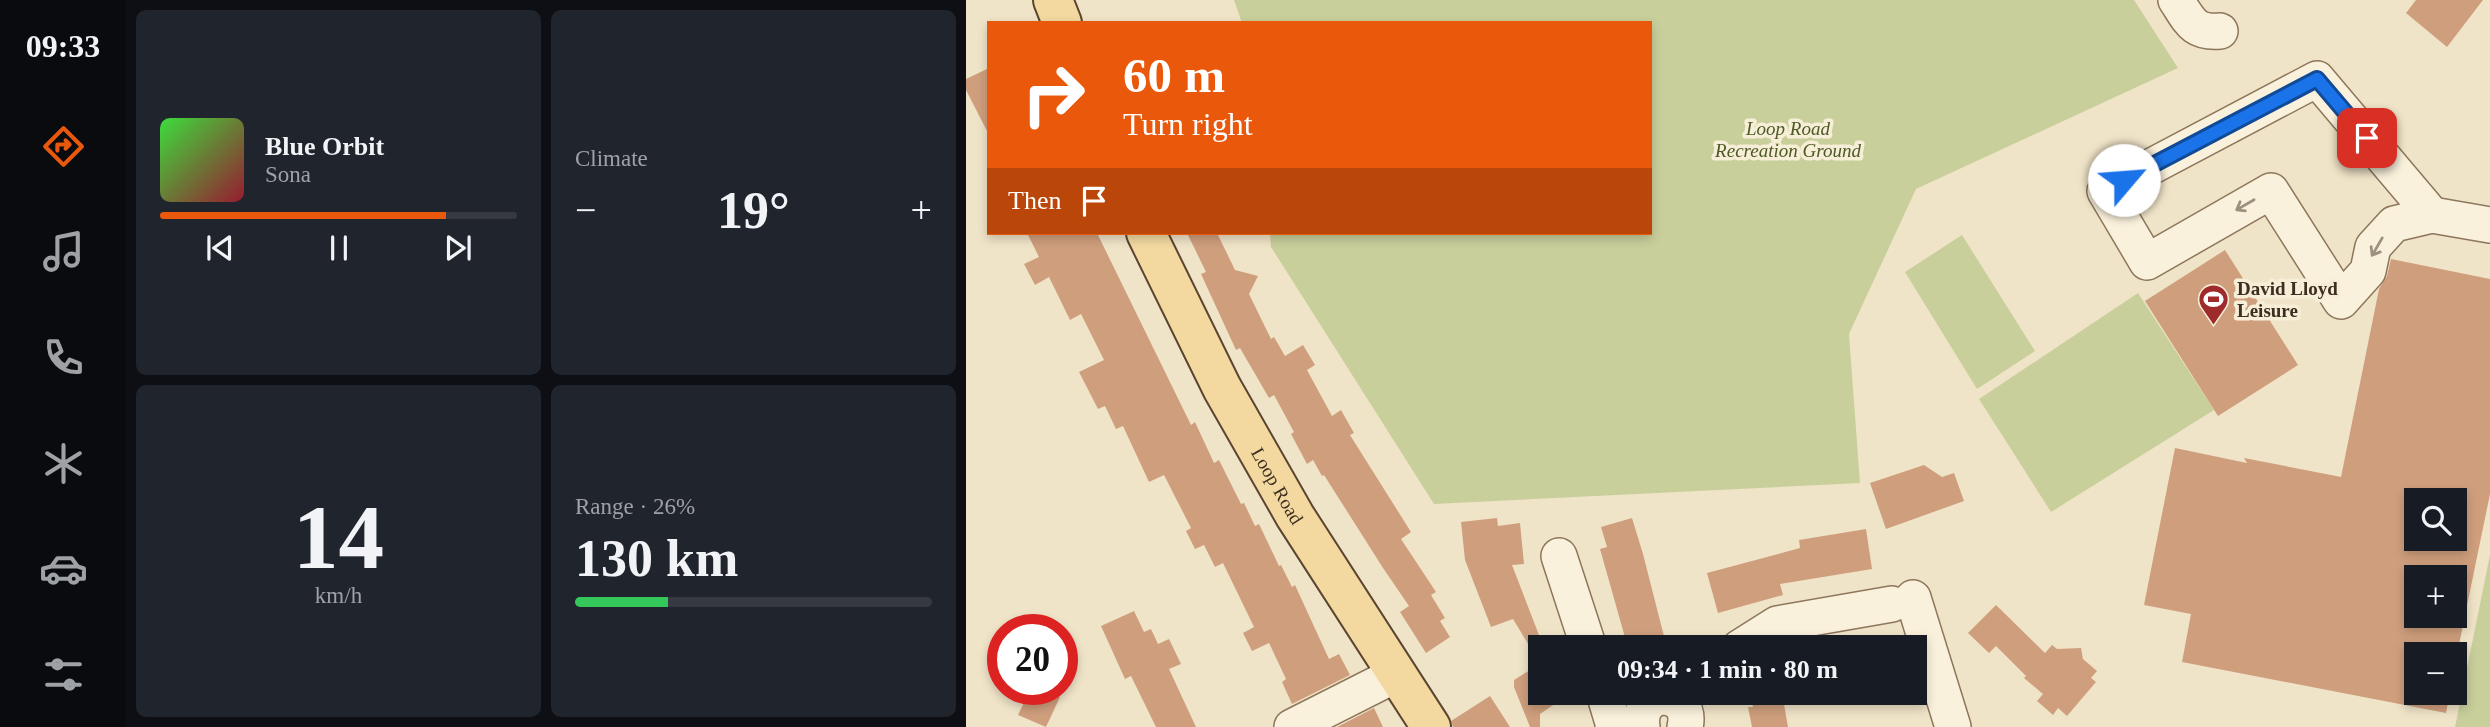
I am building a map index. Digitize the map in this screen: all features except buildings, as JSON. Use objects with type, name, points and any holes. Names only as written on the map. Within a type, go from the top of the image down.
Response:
[{"type":"main road","points":[[1053,0],[1061,21]]},
{"type":"main road","name":"Loop Road","points":[[1147,235],[1222,388],[1295,516],[1431,727]]},
{"type":"street","points":[[2176,0],[2192,24],[2200,30],[2220,31]]},
{"type":"street","points":[[2432,215],[2317,79],[2105,191],[2147,262],[2270,191],[2342,301],[2368,271],[2373,247],[2394,224],[2432,215],[2490,225]]},
{"type":"street","points":[[1559,556],[1585,635]]},
{"type":"street","points":[[1760,635],[1777,624],[1902,601],[1916,635]]},
{"type":"street","points":[[1927,663],[1953,727]]},
{"type":"street","points":[[1292,727],[1397,674]]},
{"type":"street","points":[[1613,705],[1627,725],[1652,700],[1659,698],[1677,706]]},
{"type":"green space","name":"Loop Road Recreation Ground","points":[[1234,0],[2134,0],[2178,68],[1916,189],[1849,334],[1860,483],[1434,504],[1271,247],[1270,235],[1652,235],[1652,21],[1241,21]]},
{"type":"green space","points":[[1962,235],[2035,351],[1977,389],[1905,272]]},
{"type":"green space","points":[[2138,293],[2214,410],[2051,512],[1979,399]]},
{"type":"green space","points":[[2490,555],[2490,727],[2455,727],[2459,705],[2467,705],[2467,668]]},
{"type":"place","name":"David Lloyd Leisure","points":[[2214,326]]},
{"type":"route","points":[[2124,180],[2317,79],[2367,138]]}]
